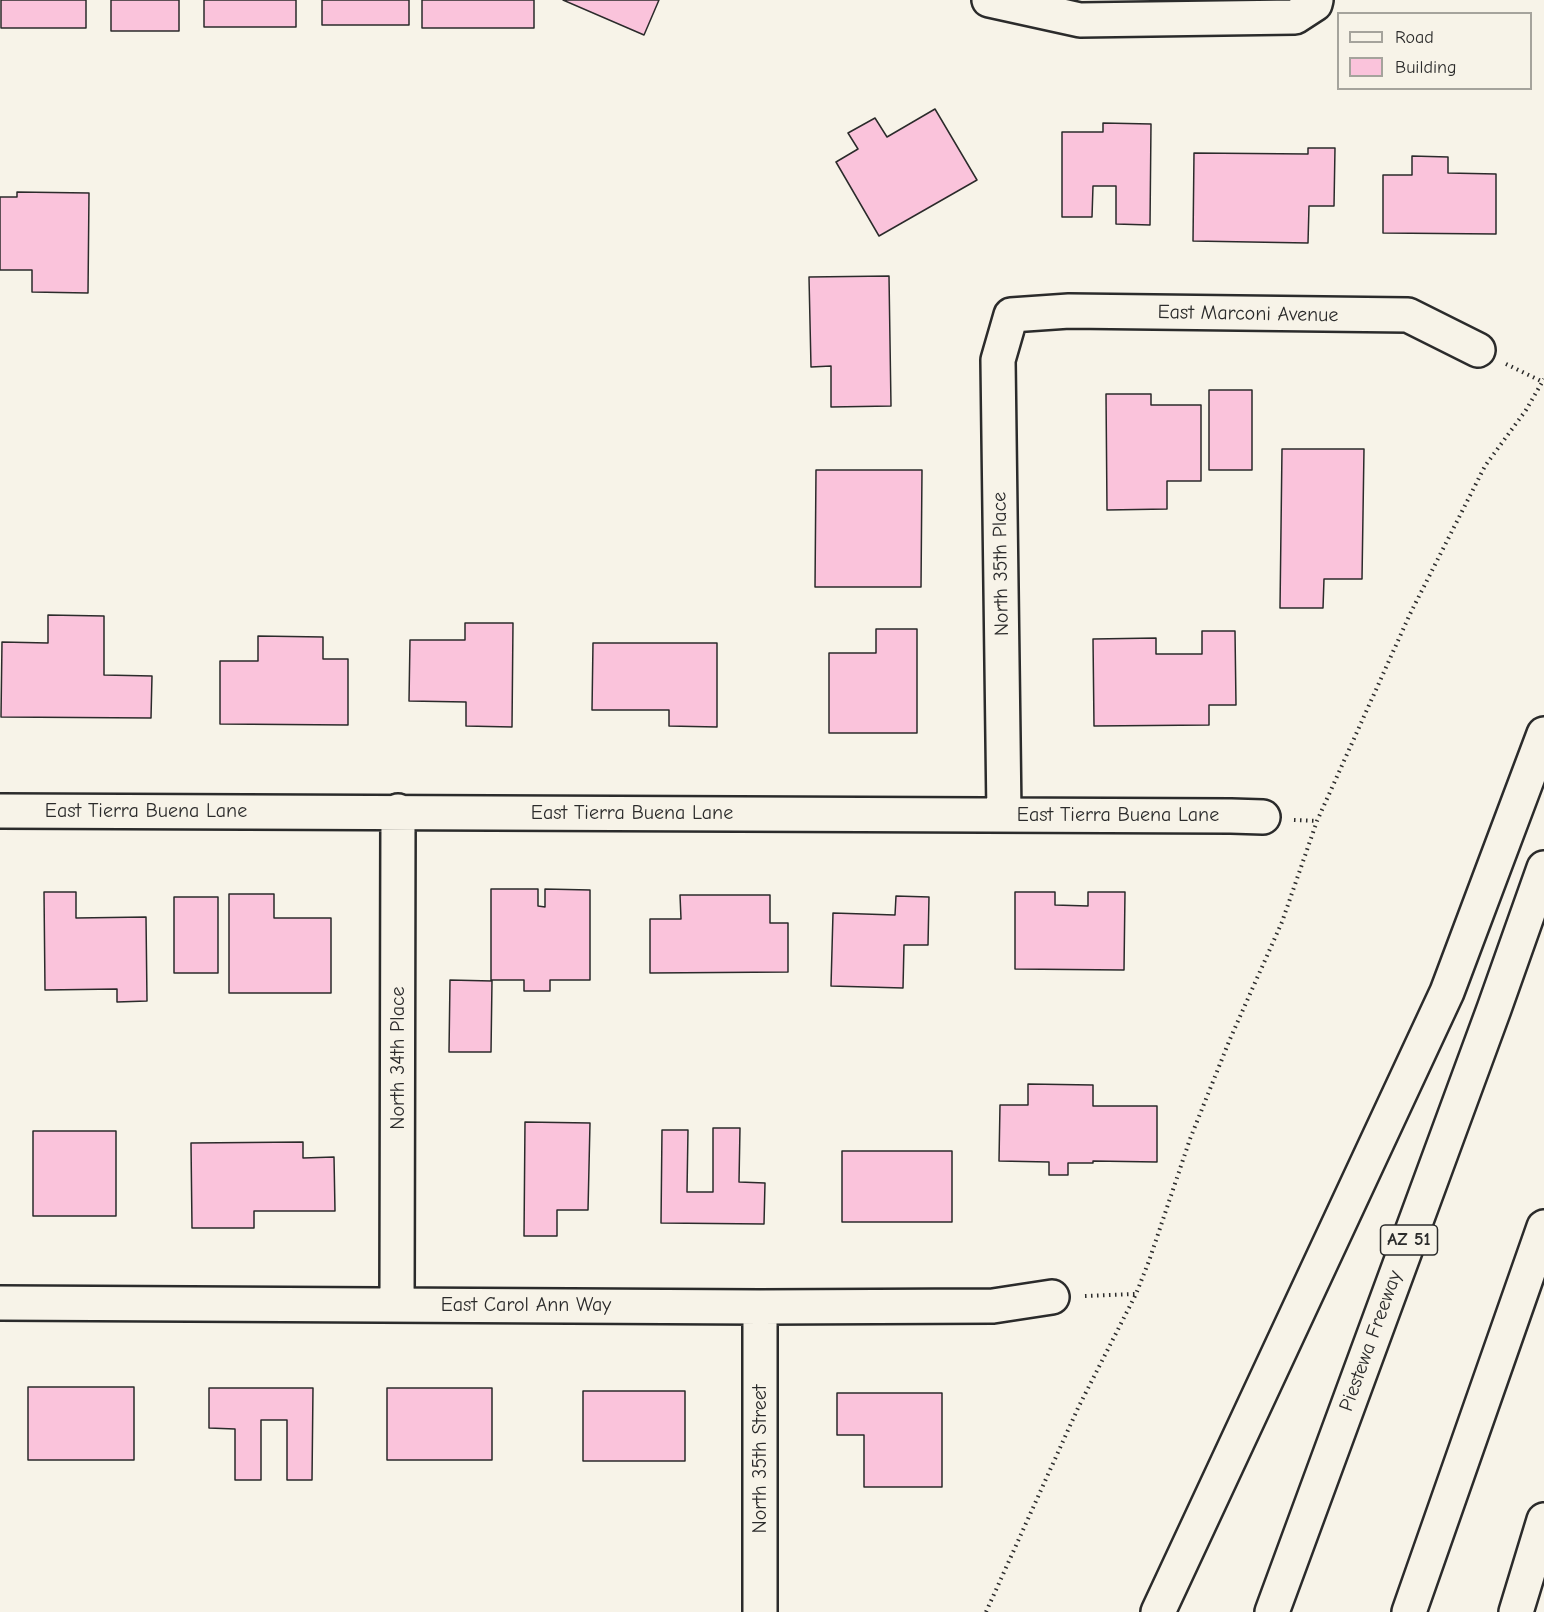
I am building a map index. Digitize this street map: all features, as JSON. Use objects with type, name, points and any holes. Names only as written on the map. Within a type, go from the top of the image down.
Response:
[{"type":"main road","points":[[988,0],[1080,20],[1295,17],[1315,4],[1316,0]]},
{"type":"main road","name":"East Marconi Avenue","points":[[1011,315],[1069,311],[1408,315],[1478,350]]},
{"type":"main road","name":"North 35th Place","points":[[1004,815],[998,360],[1011,315]]},
{"type":"main road","points":[[1158,1612],[1447,992],[1544,734]]},
{"type":"main road","name":"East Tierra Buena Lane","points":[[0,811],[398,811],[1263,817]]},
{"type":"main road","name":"North 34th Place","points":[[397,1304],[398,811]]},
{"type":"main road","name":"Piestewa Freeway","points":[[1272,1612],[1486,1032],[1544,868]]},
{"type":"main road","points":[[1409,1612],[1544,1227]]},
{"type":"main road","name":"East Carol Ann Way","points":[[0,1303],[993,1306],[1052,1298]]},
{"type":"main road","name":"North 35th Street","points":[[760,1307],[760,1612]]},
{"type":"main road","points":[[1516,1612],[1544,1520]]},
{"type":"path","points":[[986,1612],[1063,1440],[1136,1294],[1190,1139],[1230,1039],[1282,922],[1317,821],[1410,614],[1485,466],[1544,381],[1478,350]]},
{"type":"path","points":[[1052,1298],[1136,1294]]},
{"type":"building","points":[[1,0],[86,0],[86,28],[1,28]]},
{"type":"building","points":[[111,0],[179,0],[179,31],[111,31]]},
{"type":"building","points":[[204,0],[296,0],[296,27],[204,27]]},
{"type":"building","points":[[322,0],[409,0],[409,25],[322,25]]},
{"type":"building","points":[[422,0],[534,0],[534,28],[422,28]]},
{"type":"building","points":[[563,0],[659,0],[644,35]]},
{"type":"building","points":[[935,109],[977,180],[879,236],[836,162],[858,149],[848,133],[875,118],[887,137]]},
{"type":"building","points":[[1103,123],[1151,124],[1150,225],[1116,224],[1116,186],[1093,186],[1092,217],[1062,217],[1062,132],[1103,132]]},
{"type":"building","points":[[1308,148],[1335,148],[1334,206],[1309,206],[1308,243],[1193,241],[1194,153],[1308,154]]},
{"type":"building","points":[[1412,156],[1448,157],[1448,173],[1496,174],[1496,234],[1383,233],[1383,175],[1412,175]]},
{"type":"building","points":[[17,192],[89,193],[88,293],[32,292],[32,270],[0,270],[0,197],[17,197]]},
{"type":"building","points":[[889,276],[891,406],[831,407],[831,366],[811,367],[809,277]]},
{"type":"building","points":[[1209,390],[1252,390],[1252,470],[1209,470]]},
{"type":"building","points":[[1106,394],[1151,394],[1151,405],[1201,405],[1201,481],[1167,481],[1167,509],[1107,510]]},
{"type":"building","points":[[1282,449],[1364,449],[1362,579],[1324,579],[1323,608],[1280,608]]},
{"type":"building","points":[[816,470],[922,470],[921,587],[815,587]]},
{"type":"building","points":[[48,615],[104,616],[104,675],[152,676],[151,718],[1,717],[2,642],[48,643]]},
{"type":"building","points":[[465,623],[513,623],[512,727],[466,726],[466,702],[409,701],[410,640],[465,640]]},
{"type":"building","points":[[876,629],[917,629],[917,733],[829,733],[829,653],[876,653]]},
{"type":"building","points":[[1202,631],[1235,631],[1236,705],[1209,705],[1209,725],[1094,726],[1093,639],[1156,638],[1156,654],[1202,654]]},
{"type":"building","points":[[258,636],[323,637],[323,659],[348,659],[348,725],[220,724],[220,661],[258,661]]},
{"type":"building","points":[[593,643],[717,643],[717,727],[669,726],[669,710],[592,710]]},
{"type":"building","points":[[491,889],[538,889],[538,906],[545,907],[545,889],[590,890],[590,980],[550,980],[550,991],[524,991],[524,980],[491,980]]},
{"type":"building","points":[[44,892],[76,892],[76,918],[146,917],[147,1001],[117,1002],[117,989],[45,990]]},
{"type":"building","points":[[1015,892],[1055,892],[1055,905],[1088,906],[1088,892],[1125,892],[1124,970],[1015,969]]},
{"type":"building","points":[[229,894],[274,894],[274,918],[331,918],[331,993],[229,993]]},
{"type":"building","points":[[680,895],[770,895],[770,923],[788,923],[788,972],[650,973],[650,919],[681,919]]},
{"type":"building","points":[[896,896],[929,897],[928,945],[904,945],[903,988],[831,986],[833,913],[895,915]]},
{"type":"building","points":[[174,897],[218,897],[218,973],[174,973]]},
{"type":"building","points":[[450,980],[492,981],[491,1052],[449,1052]]},
{"type":"building","points":[[1028,1084],[1093,1085],[1093,1106],[1157,1106],[1157,1162],[1068,1163],[1068,1175],[1049,1175],[1049,1162],[999,1161],[1000,1105],[1028,1105]]},
{"type":"building","points":[[525,1122],[590,1123],[588,1210],[557,1210],[557,1236],[524,1236]]},
{"type":"building","points":[[713,1128],[740,1128],[739,1182],[765,1183],[764,1224],[661,1223],[662,1130],[688,1130],[687,1192],[713,1192]]},
{"type":"building","points":[[33,1131],[116,1131],[116,1216],[33,1216]]},
{"type":"building","points":[[303,1142],[303,1158],[334,1157],[335,1211],[254,1211],[254,1228],[192,1228],[191,1143]]},
{"type":"building","points":[[842,1151],[952,1151],[952,1222],[842,1222]]},
{"type":"building","points":[[28,1387],[134,1387],[134,1460],[28,1460]]},
{"type":"building","points":[[209,1388],[313,1388],[312,1480],[287,1480],[287,1420],[261,1420],[261,1480],[235,1480],[235,1429],[209,1428]]},
{"type":"building","points":[[387,1388],[492,1388],[492,1460],[387,1460]]},
{"type":"building","points":[[583,1391],[685,1391],[685,1461],[583,1461]]},
{"type":"building","points":[[837,1393],[942,1393],[942,1487],[864,1487],[864,1435],[837,1435]]}]
